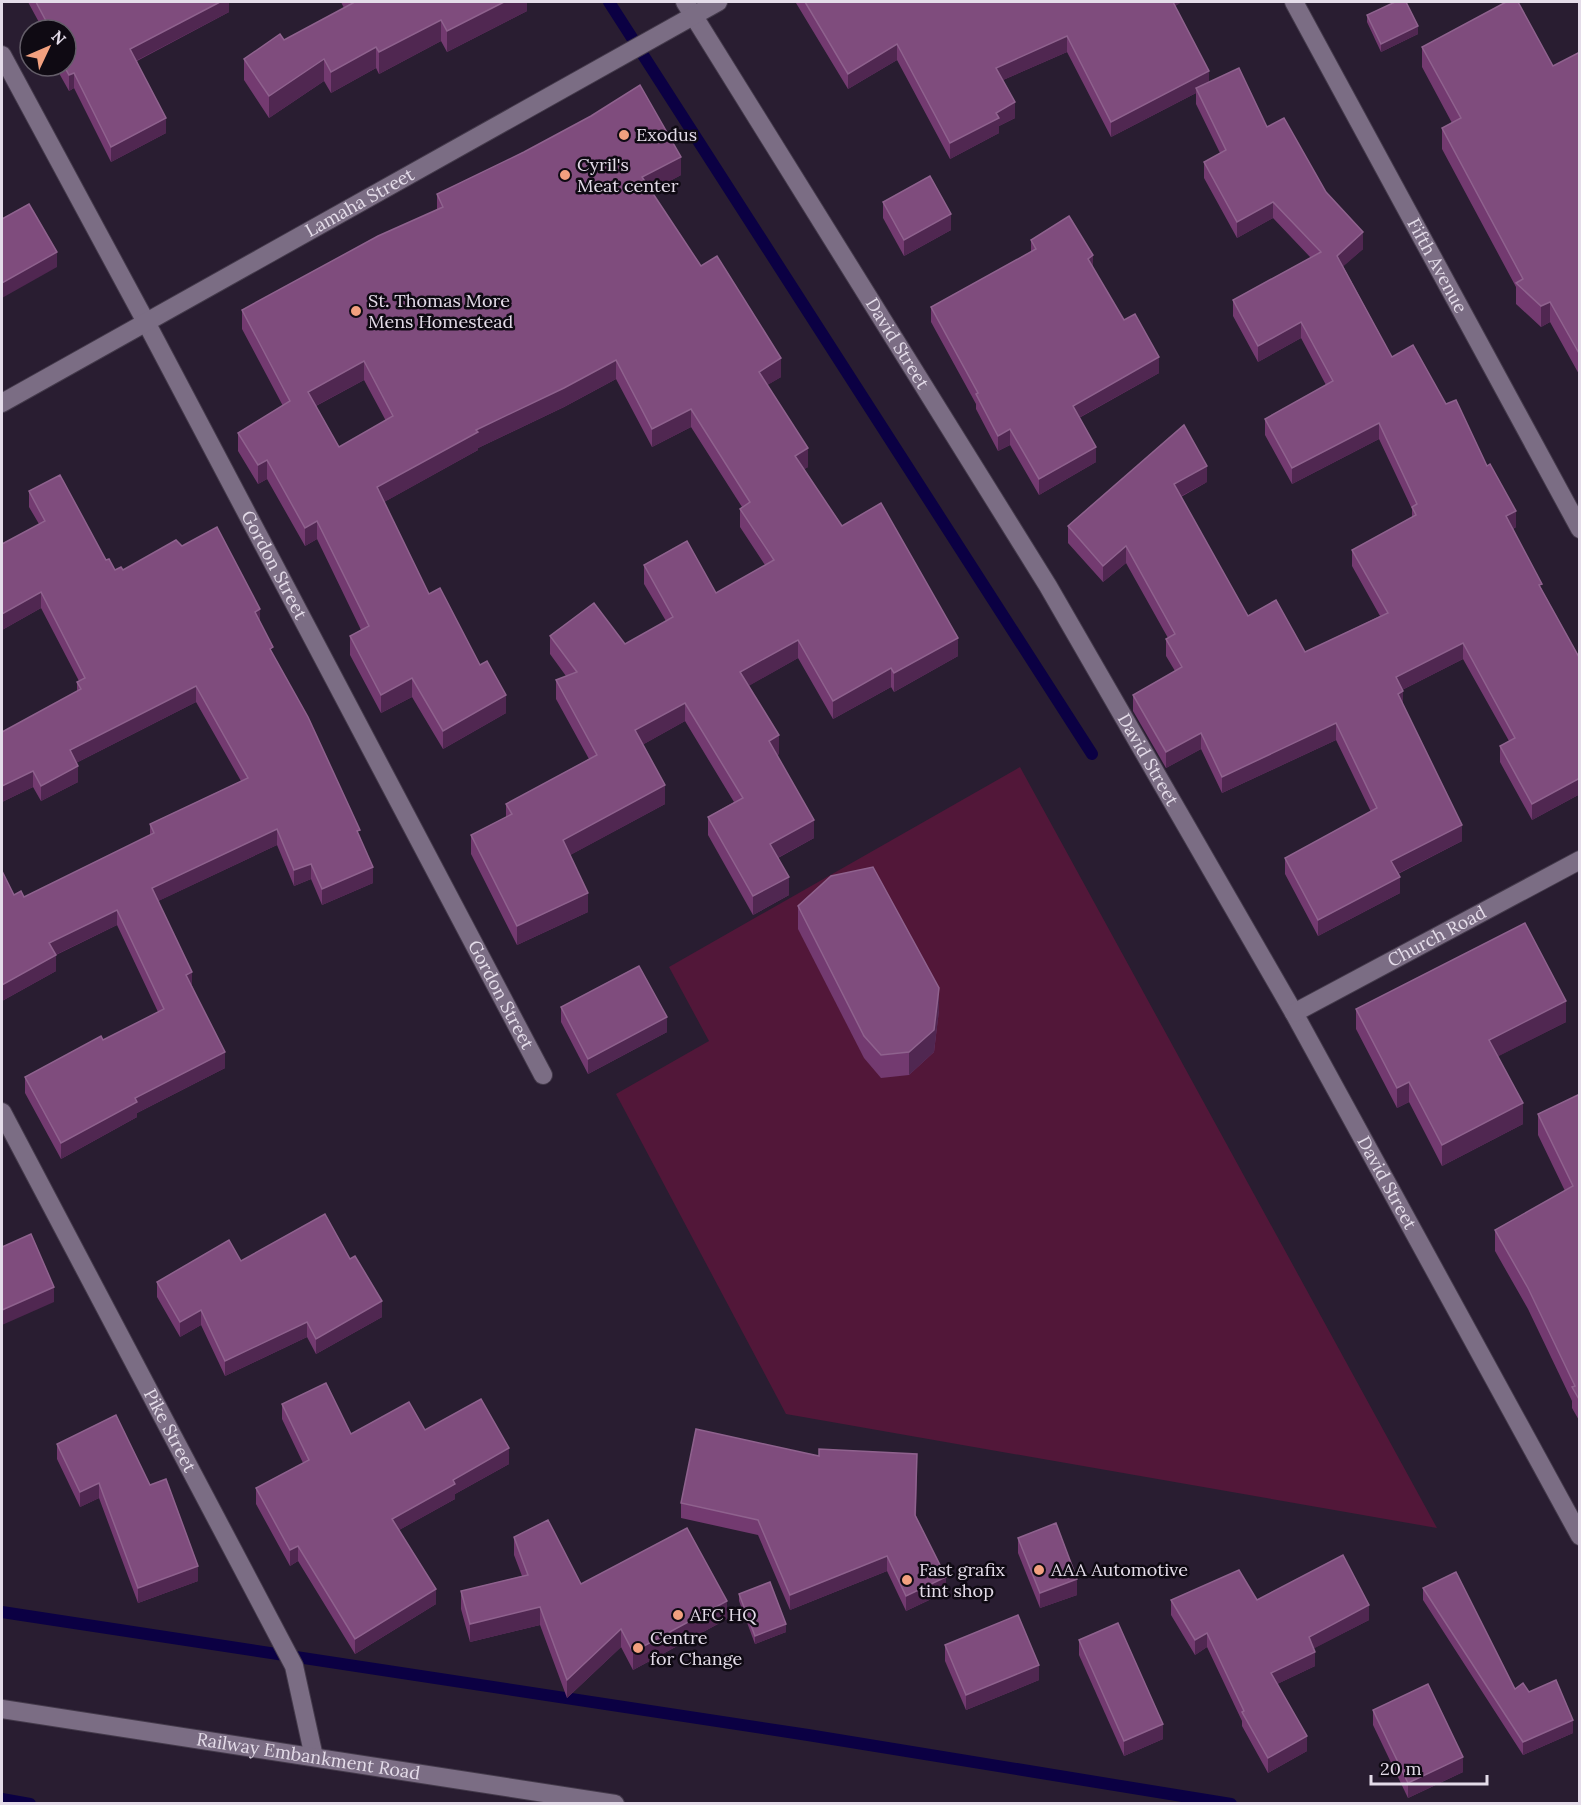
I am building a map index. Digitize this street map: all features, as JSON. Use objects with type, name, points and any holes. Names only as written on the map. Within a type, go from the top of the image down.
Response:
[{"type":"street","name":"Lamaha Street","points":[[2,403],[147,324],[619,57],[653,37],[689,8],[718,2]]},
{"type":"street","name":"Fifth Avenue","points":[[1294,2],[1580,529]]},
{"type":"street","name":"David Street","points":[[689,8],[1048,586],[1294,1013],[1580,1536]]},
{"type":"street","name":"Gordon Street","points":[[2,55],[147,324],[543,1076]]},
{"type":"street","name":"Church Road","points":[[1294,1013],[1580,860]]},
{"type":"street","name":"Pike Street","points":[[2,1112],[294,1666],[314,1756]]},
{"type":"street","name":"Railway Embankment Road","points":[[2,1710],[615,1803]]},
{"type":"shaded area","points":[[1020,767],[1437,1528],[786,1414],[616,1094],[709,1041],[669,967]]},
{"type":"building","points":[[36,2],[220,2],[130,49],[166,118],[111,147],[76,78],[78,18],[44,18]]},
{"type":"building","points":[[352,2],[504,2],[447,31],[441,20],[379,52],[376,47],[331,72],[324,59],[269,96],[244,59],[280,34],[284,40]]},
{"type":"building","points":[[805,2],[1173,2],[1209,71],[1111,122],[1067,36],[996,68],[1015,102],[996,113],[999,118],[950,143],[897,44],[848,74]]},
{"type":"building","points":[[1395,2],[1406,2],[1418,26],[1381,44],[1367,15]]},
{"type":"building","points":[[1506,2],[1518,2],[1553,66],[1580,52],[1580,355],[1550,302],[1541,306],[1516,283],[1523,279],[1442,128],[1461,118],[1422,47]]},
{"type":"building","points":[[1239,68],[1267,127],[1284,118],[1326,192],[1363,232],[1337,256],[1392,357],[1413,345],[1446,404],[1456,400],[1487,466],[1490,464],[1516,511],[1506,516],[1542,584],[1539,585],[1580,659],[1580,778],[1532,804],[1500,746],[1515,738],[1463,643],[1396,677],[1403,691],[1398,694],[1462,825],[1391,861],[1400,877],[1318,920],[1285,858],[1377,808],[1336,723],[1222,777],[1201,733],[1166,752],[1133,695],[1182,667],[1166,639],[1175,634],[1126,546],[1103,566],[1068,526],[1184,425],[1207,466],[1174,484],[1248,616],[1276,600],[1305,652],[1388,613],[1352,550],[1416,515],[1412,507],[1417,504],[1379,423],[1292,468],[1265,419],[1333,381],[1301,322],[1258,346],[1233,300],[1321,252],[1273,202],[1237,222],[1204,162],[1226,150],[1196,88]]},
{"type":"building","points":[[640,85],[681,157],[642,177],[701,266],[717,256],[781,358],[759,372],[808,448],[795,456],[842,526],[881,503],[958,638],[894,673],[891,668],[833,701],[798,640],[740,672],[779,735],[769,741],[814,820],[770,844],[789,877],[753,896],[708,817],[743,798],[685,703],[635,730],[665,785],[563,840],[588,893],[517,926],[471,835],[512,814],[506,804],[597,755],[556,680],[577,672],[550,636],[594,603],[625,644],[673,617],[644,565],[687,541],[716,593],[774,560],[740,509],[750,502],[691,409],[652,429],[616,360],[476,430],[478,432],[377,487],[429,594],[440,588],[480,665],[487,661],[506,695],[443,731],[412,678],[381,695],[350,636],[369,626],[317,521],[305,528],[267,460],[258,465],[238,433],[290,401],[242,310],[378,236],[443,207],[437,194],[524,152],[591,116]],"holes":[[[364,361],[393,416],[339,447],[308,392]]]},
{"type":"building","points":[[930,176],[951,214],[904,240],[883,202]]},
{"type":"building","points":[[29,204],[57,252],[2,283],[2,219]]},
{"type":"building","points":[[1069,216],[1093,255],[1088,259],[1124,320],[1135,314],[1159,357],[1073,406],[1096,447],[1039,479],[1010,429],[998,436],[976,394],[978,393],[931,307],[1036,249],[1031,240]]},
{"type":"building","points":[[60,475],[106,560],[109,559],[115,570],[121,567],[123,570],[176,540],[182,546],[217,527],[260,609],[255,612],[273,647],[270,649],[308,717],[360,830],[357,831],[373,867],[322,889],[311,864],[294,870],[277,829],[152,888],[192,972],[186,975],[225,1052],[135,1098],[137,1102],[61,1143],[25,1077],[101,1036],[103,1040],[164,1009],[117,910],[49,943],[56,955],[2,985],[2,871],[14,895],[21,891],[24,897],[154,833],[150,824],[248,778],[196,686],[70,750],[78,766],[41,786],[33,771],[2,786],[2,732],[81,689],[77,682],[85,678],[41,592],[2,614],[2,544],[45,521],[29,491]]},
{"type":"building","points":[[873,867],[939,988],[934,1030],[909,1052],[881,1055],[864,1036],[798,906],[831,876]]},
{"type":"building","points":[[1525,923],[1566,1001],[1489,1040],[1523,1103],[1442,1145],[1409,1082],[1397,1088],[1356,1009]]},
{"type":"building","points":[[639,966],[667,1017],[588,1059],[561,1007]]},
{"type":"building","points":[[1580,1094],[1580,1401],[1528,1288],[1495,1230],[1573,1186],[1538,1114]]},
{"type":"building","points":[[325,1214],[350,1259],[355,1256],[382,1301],[316,1339],[307,1322],[225,1361],[201,1310],[180,1322],[157,1282],[229,1240],[241,1261]]},
{"type":"building","points":[[31,1234],[54,1287],[2,1310],[2,1247]]},
{"type":"building","points":[[326,1383],[351,1434],[409,1402],[425,1430],[481,1399],[509,1448],[453,1480],[455,1484],[392,1519],[436,1589],[355,1639],[298,1546],[290,1550],[256,1488],[309,1460],[282,1404]]},
{"type":"building","points":[[116,1415],[150,1485],[166,1479],[198,1566],[138,1588],[99,1483],[80,1492],[57,1444]]},
{"type":"building","points":[[696,1429],[819,1456],[819,1449],[917,1454],[915,1515],[946,1577],[906,1596],[887,1556],[790,1595],[758,1520],[681,1503]]},
{"type":"building","points":[[548,1520],[581,1584],[687,1528],[727,1601],[633,1652],[621,1629],[567,1680],[540,1607],[470,1624],[461,1591],[528,1575],[514,1537]]},
{"type":"building","points":[[1056,1523],[1077,1579],[1040,1593],[1018,1538]]},
{"type":"building","points":[[1343,1555],[1369,1605],[1309,1637],[1315,1652],[1271,1673],[1307,1736],[1268,1758],[1242,1712],[1244,1711],[1207,1633],[1195,1640],[1171,1600],[1239,1570],[1257,1600]]},
{"type":"building","points":[[1456,1572],[1515,1689],[1523,1683],[1529,1692],[1556,1680],[1573,1720],[1523,1742],[1423,1588]]},
{"type":"building","points":[[770,1582],[786,1624],[755,1636],[739,1594]]},
{"type":"building","points":[[1018,1615],[1039,1665],[966,1695],[945,1645]]},
{"type":"building","points":[[1118,1623],[1163,1724],[1124,1741],[1079,1640]]},
{"type":"building","points":[[1428,1684],[1463,1757],[1408,1783],[1373,1710]]},
{"type":"waterway","points":[[609,2],[1092,754]]},
{"type":"waterway","points":[[2,1612],[808,1735],[1231,1804]]},
{"type":"waterway","points":[[2,1799],[30,1804]]},
{"type":"place","name":"Exodus","points":[[624,135]]},
{"type":"place","name":"Cyril's Meat center","points":[[565,175]]},
{"type":"place","name":"St. Thomas More Mens Homestead","points":[[356,311]]},
{"type":"place","name":"AAA Automotive","points":[[1039,1570]]},
{"type":"place","name":"Fast grafix tint shop","points":[[907,1580]]},
{"type":"place","name":"AFC HQ","points":[[678,1615]]},
{"type":"place","name":"Centre for Change","points":[[638,1648]]}]
